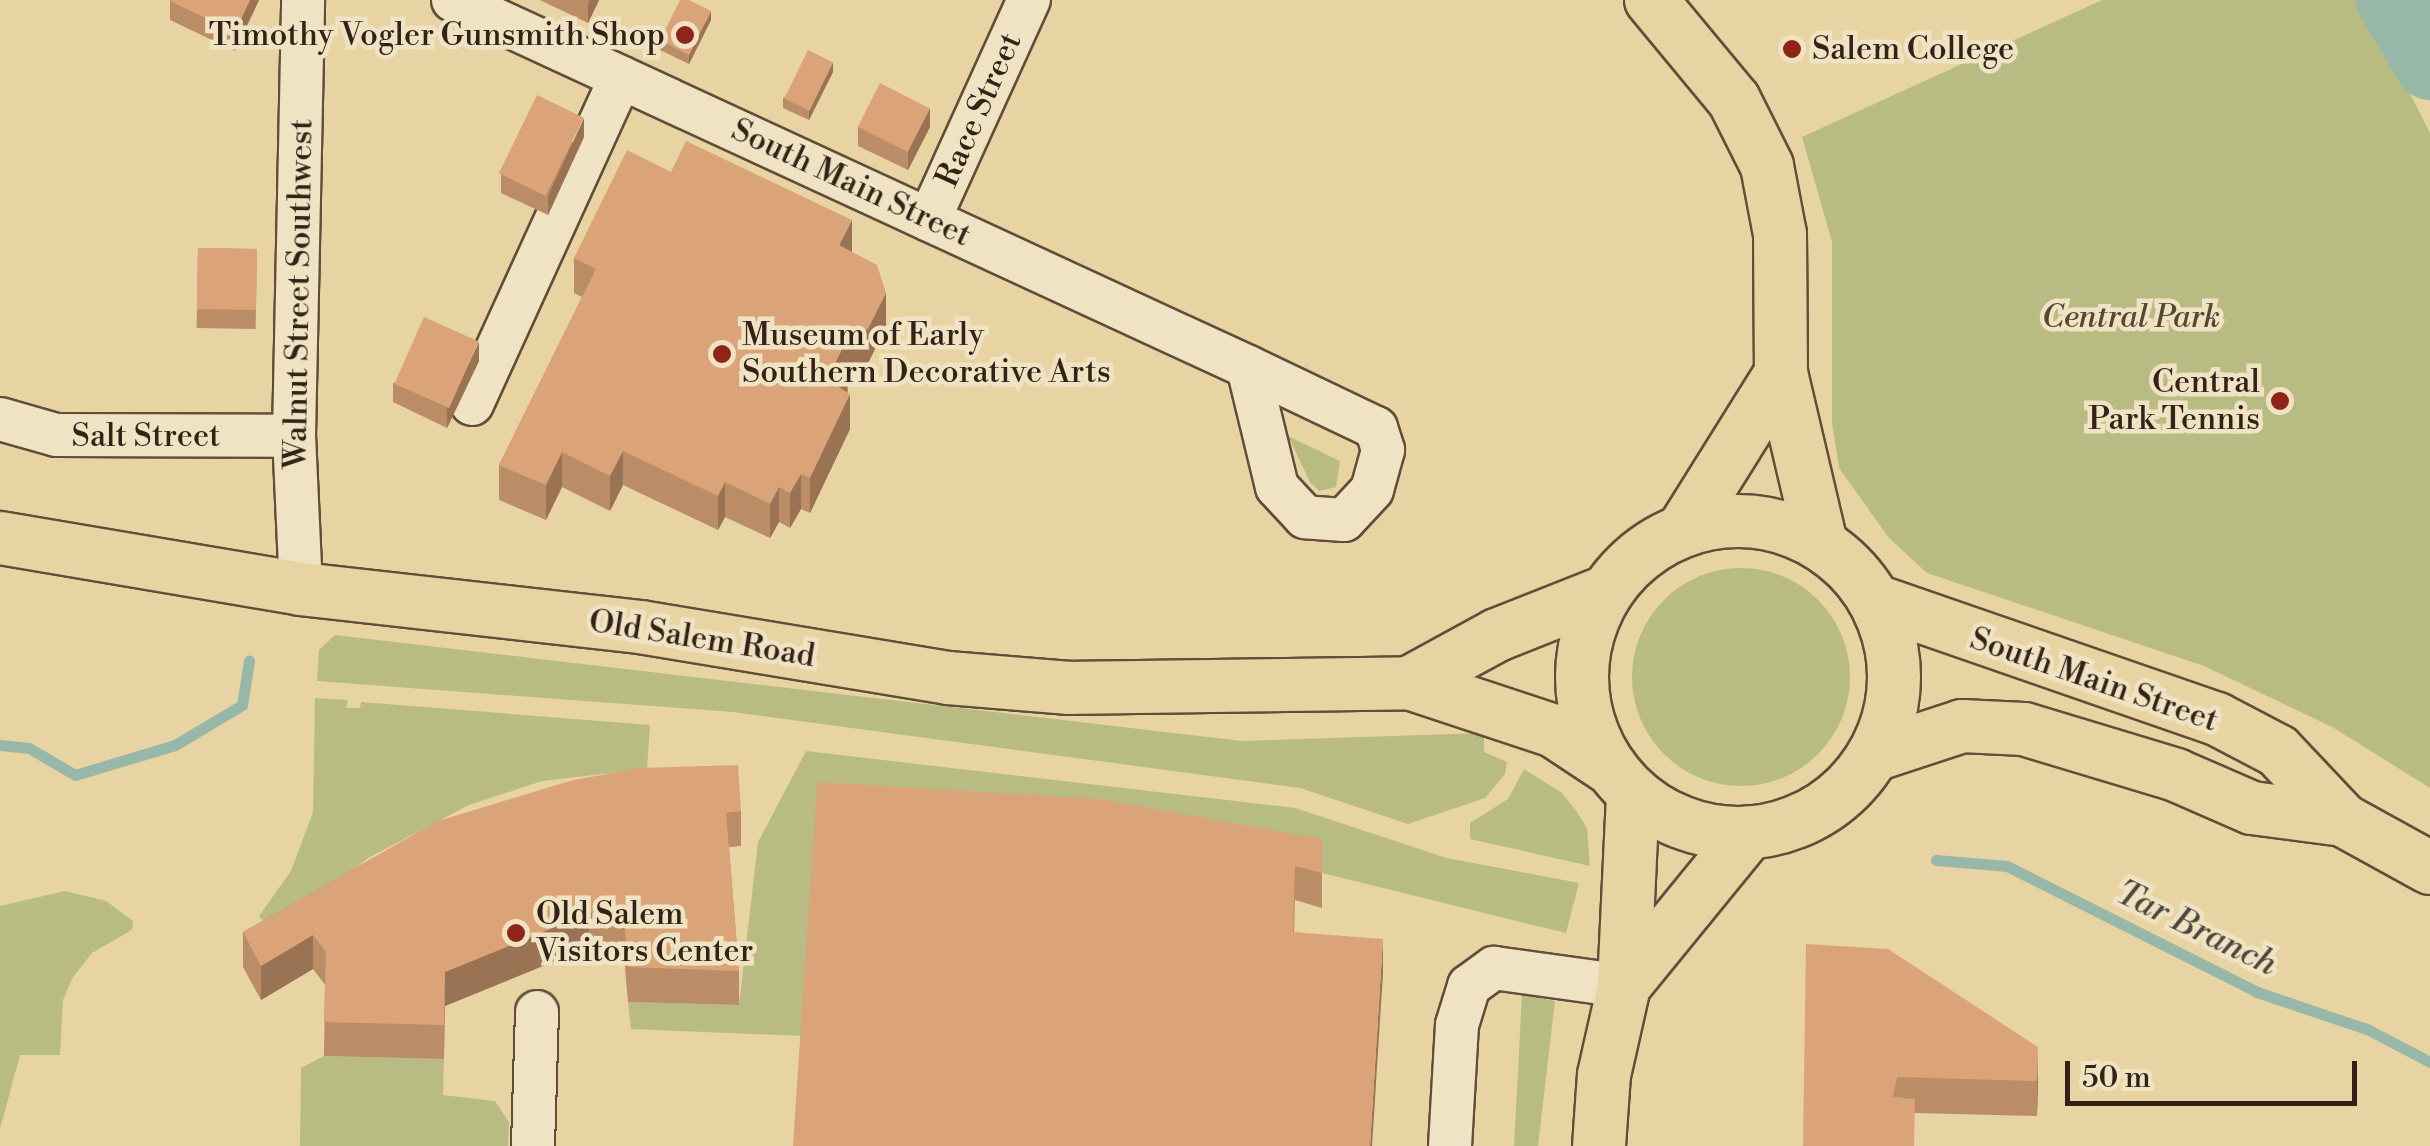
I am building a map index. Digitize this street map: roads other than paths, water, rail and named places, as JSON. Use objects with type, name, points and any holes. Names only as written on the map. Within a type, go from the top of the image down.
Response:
[{"type":"main road","points":[[1651,0],[1734,100],[1767,166],[1780,234],[1781,372],[1821,544]]},
{"type":"main road","points":[[1683,530],[1781,372]]},
{"type":"main road","points":[[1730,520],[1778,525],[1821,544],[1852,569],[1876,601],[1890,638],[1895,678],[1889,718],[1874,755],[1842,794],[1799,821],[1749,833],[1694,826],[1621,781],[1589,726],[1582,680],[1588,633],[1608,590],[1640,554],[1683,530],[1730,520]]},
{"type":"main road","name":"Old Salem Road","points":[[0,538],[301,588],[640,627],[965,680],[1070,688],[1408,683],[1554,731],[1621,781]]},
{"type":"main road","name":"Old Salem Road","points":[[1408,683],[1497,635],[1608,590]]},
{"type":"main road","name":"South Main Street","points":[[1876,601],[2217,720],[2278,750],[2343,820],[2430,868]]},
{"type":"main road","name":"South Main Street","points":[[1874,755],[1962,726],[2024,729],[2176,775],[2252,808],[2343,820]]},
{"type":"main road","points":[[1599,1146],[1604,1074],[1624,986],[1621,781]]},
{"type":"main road","points":[[1624,986],[1749,833]]},
{"type":"street","name":"Walnut Street Southwest","points":[[301,588],[294,436],[303,0]]},
{"type":"street","name":"South Main Street","points":[[453,0],[1248,367]]},
{"type":"street","name":"Race Street","points":[[929,220],[1029,0]]},
{"type":"street","points":[[472,404],[621,78]]},
{"type":"street","name":"Salt Street","points":[[0,420],[56,435],[294,436]]},
{"type":"street","points":[[1450,1146],[1457,1025],[1469,986],[1494,968],[1624,986]]},
{"type":"street","points":[[533,1146],[537,1012]]},
{"type":"waterway","points":[[2391,0],[2430,65]]},
{"type":"waterway","name":"Tar Branch","points":[[0,745],[29,748],[75,775],[175,745],[242,705],[249,661]]},
{"type":"waterway","name":"Tar Branch","points":[[1936,860],[2007,866],[2257,992],[2369,1030],[2430,1062]]},
{"type":"place","name":"Timothy Vogler Gunsmith Shop","points":[[685,35]]},
{"type":"place","name":"Salem College","points":[[1792,49]]},
{"type":"place","name":"Museum of Early Southern Decorative Arts","points":[[722,354]]},
{"type":"place","name":"Central Park Tennis","points":[[2280,401]]},
{"type":"place","name":"Old Salem Visitors Center","points":[[516,933]]},
{"type":"park label","name":"Central Park","points":[[2131,317]]}]
